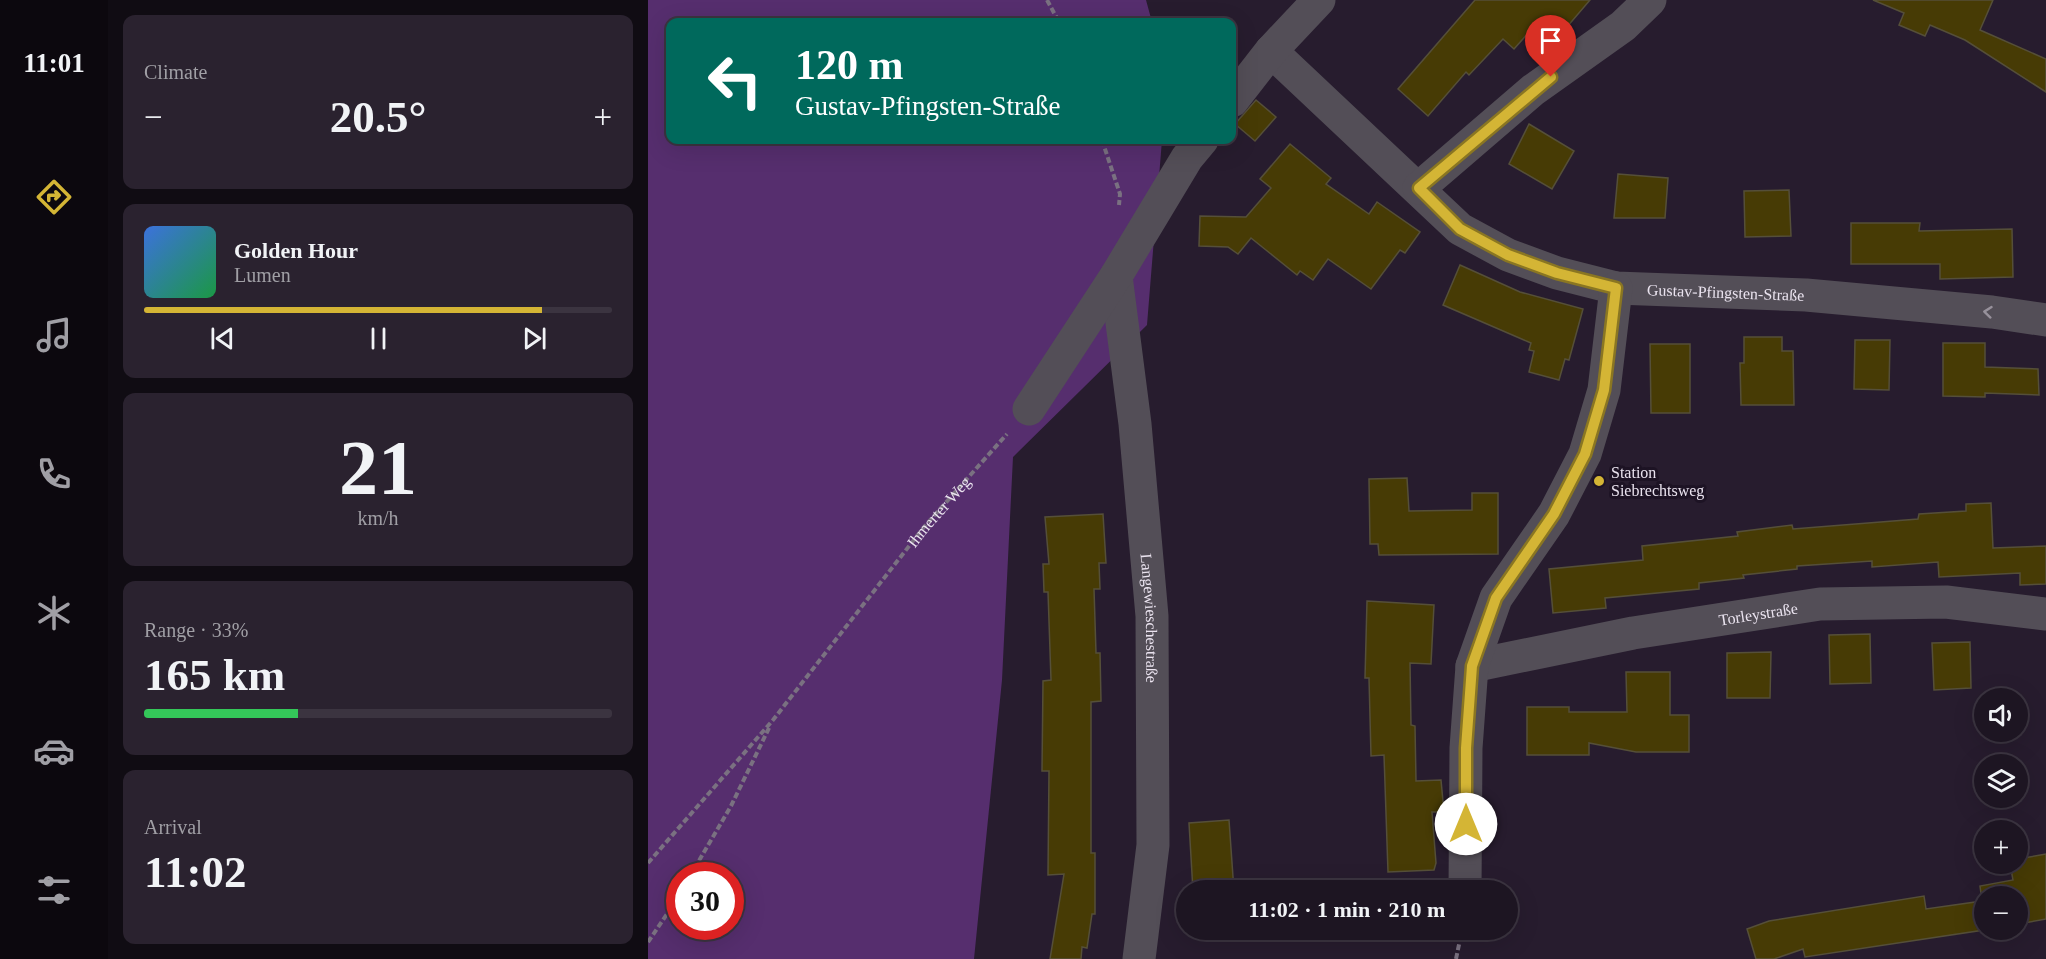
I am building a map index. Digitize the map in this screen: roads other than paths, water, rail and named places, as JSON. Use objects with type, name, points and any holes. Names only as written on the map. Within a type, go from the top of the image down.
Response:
[{"type":"street","points":[[1236,97],[1271,51],[1319,0]]},
{"type":"street","points":[[1419,188],[1533,90],[1623,26],[1650,0]]},
{"type":"street","name":"Gustav-Pfingsten-Straße","points":[[1271,51],[1460,229],[1508,255],[1557,273],[1616,288],[1806,295],[2046,320]]},
{"type":"street","points":[[1029,409],[1116,276],[1187,158],[1199,144]]},
{"type":"street","name":"Langewieschestraße","points":[[1116,276],[1125,364],[1135,424],[1152,616],[1152,845],[1139,959]]},
{"type":"street","points":[[1465,880],[1466,748],[1472,666],[1496,598],[1554,514],[1585,454],[1604,390],[1616,288]]},
{"type":"street","name":"Torleystraße","points":[[1472,666],[1633,633],[1820,604],[1946,602],[2046,614]]},
{"type":"place","name":"Station Siebrechtsweg","points":[[1599,481]]}]
